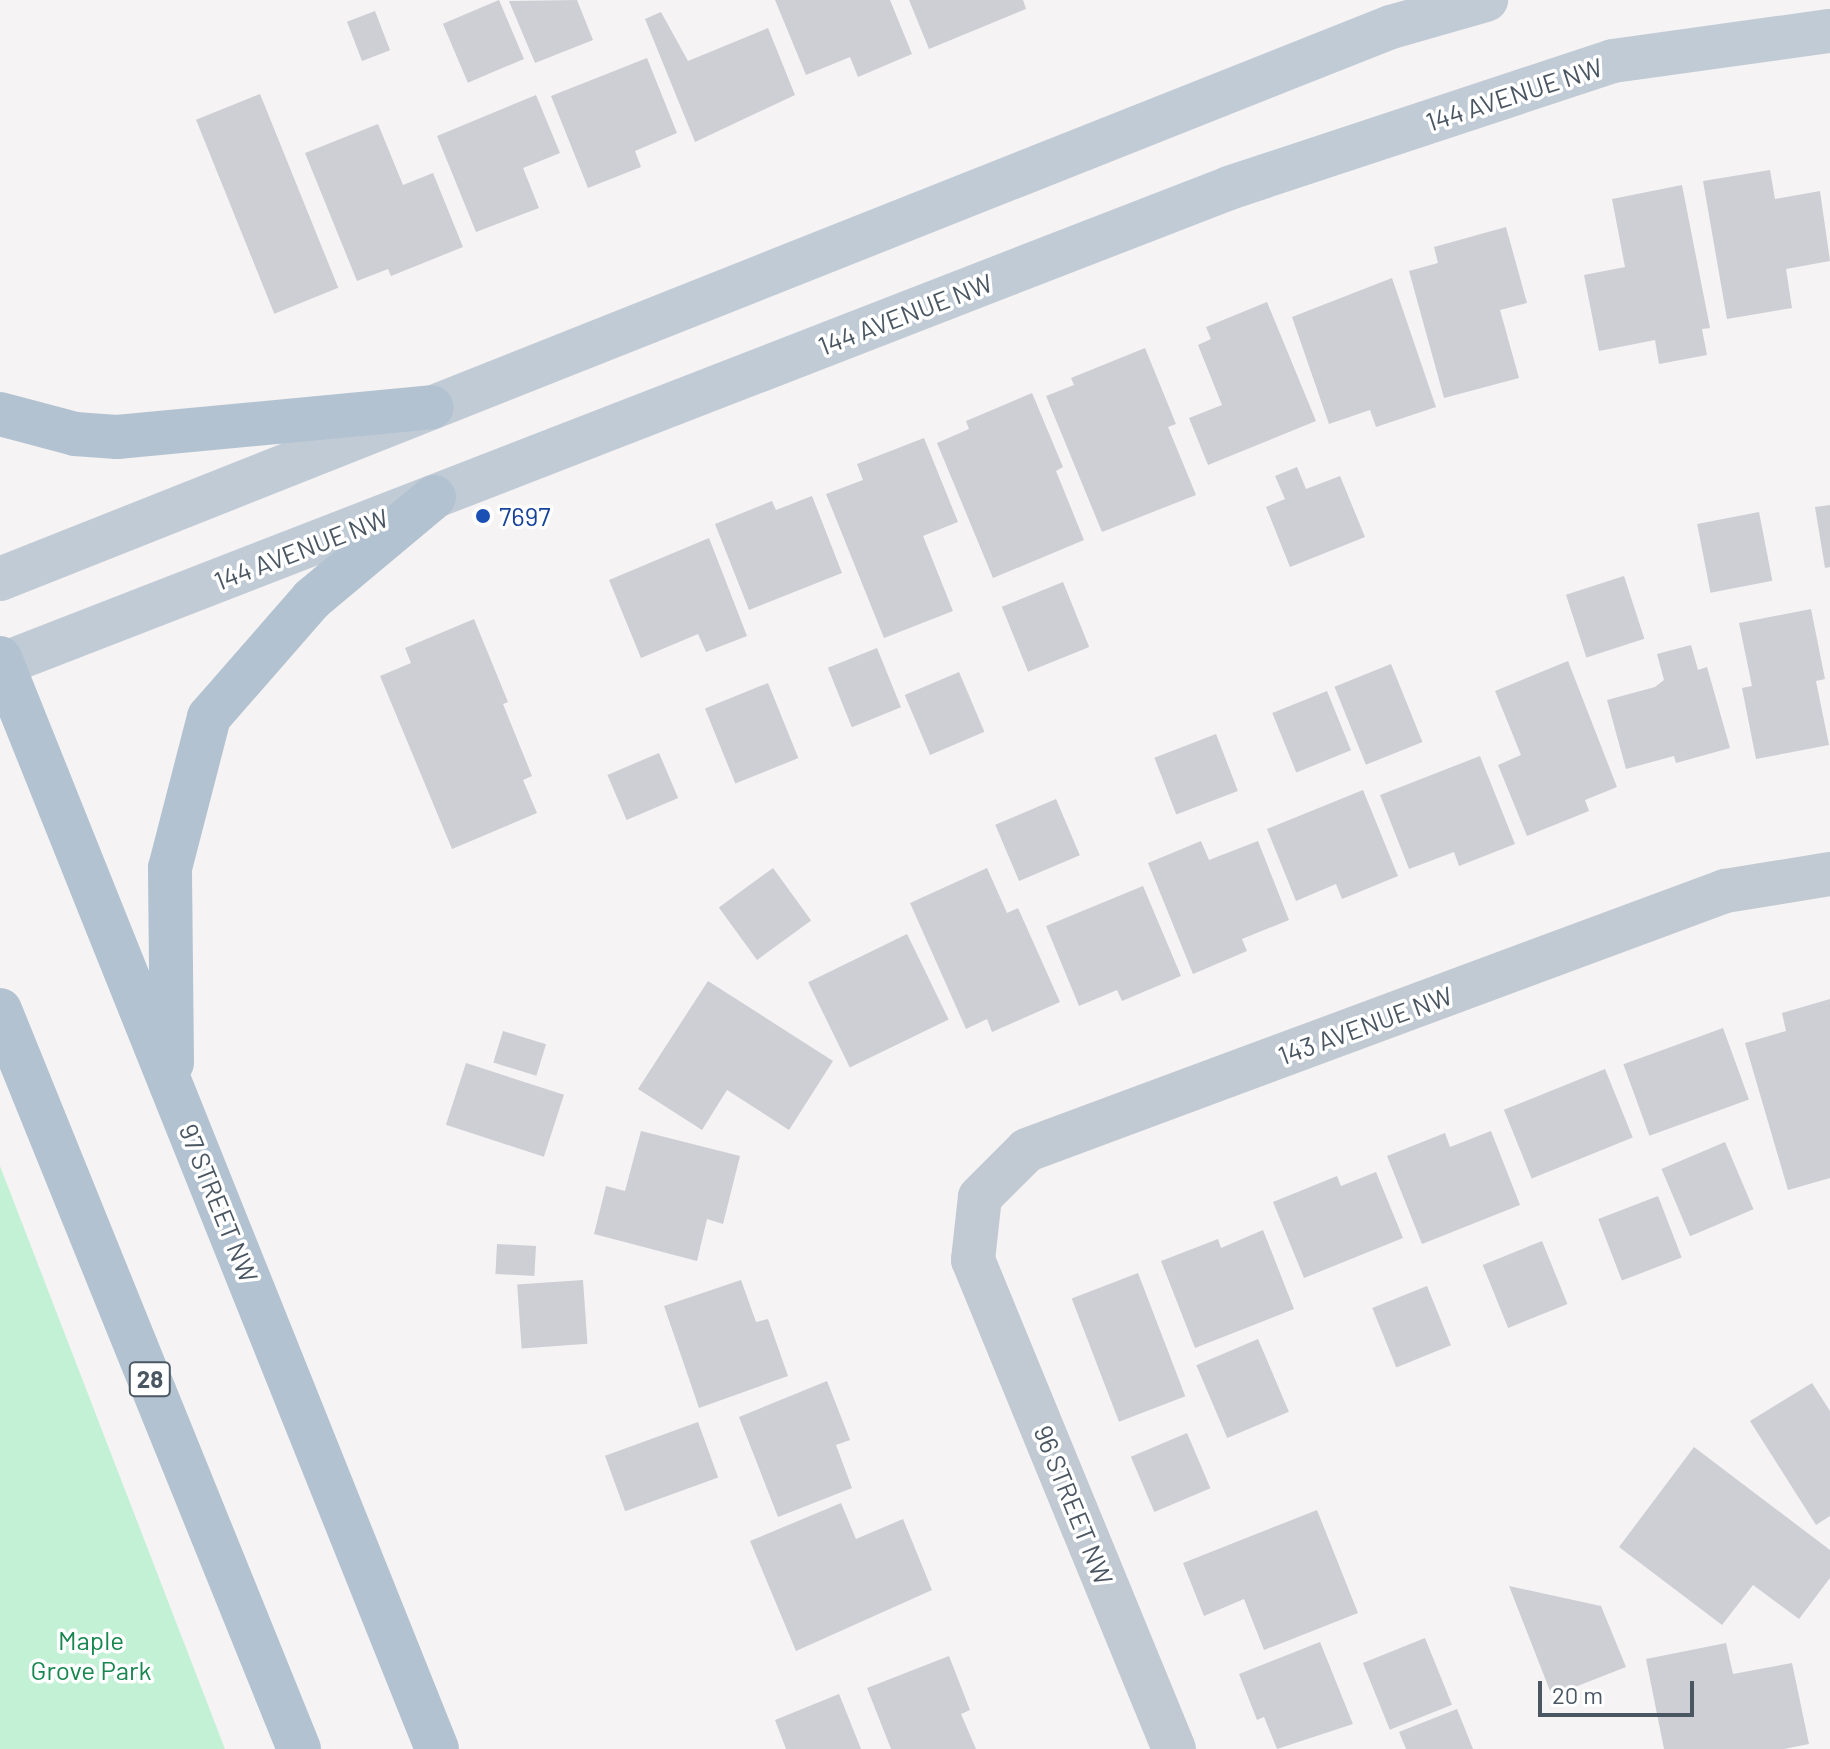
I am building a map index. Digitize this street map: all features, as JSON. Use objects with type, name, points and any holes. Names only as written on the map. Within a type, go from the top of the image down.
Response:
[{"type":"main road","points":[[0,414],[75,434],[117,437],[432,407]]},
{"type":"main road","points":[[172,1086],[170,868],[209,717],[312,599],[434,497]]},
{"type":"main road","name":"97 STREET NW","points":[[1,662],[437,1749]]},
{"type":"main road","name":"28","points":[[0,1010],[299,1749]]},
{"type":"street","points":[[0,579],[1391,27],[1486,0]]},
{"type":"street","name":"144 AVENUE NW","points":[[1,662],[1244,183],[1613,61],[1830,31]]},
{"type":"street","name":"143 AVENUE NW","points":[[973,1260],[980,1197],[1027,1150],[1725,891],[1830,874]]},
{"type":"street","name":"96 STREET NW","points":[[973,1260],[1174,1749]]},
{"type":"green space","name":"Maple Grove Park","points":[[0,1166],[225,1749],[0,1749]]},
{"type":"building","points":[[499,0],[524,59],[468,83],[443,24]]},
{"type":"building","points":[[577,0],[593,40],[535,63],[509,1]]},
{"type":"building","points":[[775,0],[890,0],[912,54],[858,77],[850,57],[806,75]]},
{"type":"building","points":[[909,0],[1023,0],[1026,9],[929,49]]},
{"type":"building","points":[[375,11],[390,50],[362,61],[347,22]]},
{"type":"building","points":[[661,12],[688,61],[768,28],[795,95],[695,142],[645,19]]},
{"type":"building","points":[[647,58],[677,133],[635,151],[641,167],[588,188],[551,96]]},
{"type":"building","points":[[260,94],[338,288],[274,314],[196,120]]},
{"type":"building","points":[[536,95],[560,153],[523,168],[539,208],[476,232],[437,136]]},
{"type":"building","points":[[378,124],[403,185],[433,173],[463,247],[391,276],[388,269],[357,281],[305,153]]},
{"type":"building","points":[[1770,170],[1775,199],[1820,191],[1830,261],[1786,269],[1792,308],[1727,319],[1703,181]]},
{"type":"building","points":[[1682,185],[1710,328],[1702,329],[1707,355],[1659,364],[1655,340],[1599,351],[1584,275],[1625,267],[1612,199]]},
{"type":"building","points":[[1506,227],[1527,303],[1500,310],[1519,378],[1444,398],[1409,271],[1438,263],[1434,247]]},
{"type":"building","points":[[1392,278],[1436,407],[1376,427],[1370,410],[1329,424],[1292,317]]},
{"type":"building","points":[[1267,302],[1316,421],[1208,465],[1189,418],[1222,405],[1198,345],[1211,339],[1206,327]]},
{"type":"building","points":[[1145,348],[1176,424],[1168,427],[1196,495],[1102,532],[1046,396],[1074,385],[1071,378]]},
{"type":"building","points":[[1032,393],[1063,467],[1056,471],[1084,540],[993,578],[937,443],[969,429],[966,421]]},
{"type":"building","points":[[924,438],[958,522],[923,536],[953,611],[884,638],[826,494],[863,480],[857,464]]},
{"type":"building","points":[[1297,467],[1306,489],[1340,476],[1365,537],[1290,567],[1266,507],[1285,499],[1275,476]]},
{"type":"building","points":[[812,496],[842,573],[749,610],[715,524],[772,501],[776,510]]},
{"type":"building","points":[[1830,505],[1830,567],[1825,568],[1815,507]]},
{"type":"building","points":[[1759,512],[1772,581],[1711,593],[1697,524]]},
{"type":"building","points":[[709,538],[747,636],[706,652],[698,634],[641,658],[609,580]]},
{"type":"building","points":[[1624,576],[1644,639],[1586,658],[1566,595]]},
{"type":"building","points":[[1063,582],[1089,647],[1028,672],[1002,607]]},
{"type":"building","points":[[1811,609],[1825,679],[1816,681],[1829,745],[1756,759],[1742,688],[1752,686],[1739,623]]},
{"type":"building","points":[[474,619],[508,702],[503,704],[532,776],[523,780],[537,813],[452,849],[380,676],[411,663],[405,648]]},
{"type":"building","points":[[1691,645],[1698,670],[1707,667],[1730,748],[1676,763],[1674,756],[1626,769],[1607,700],[1655,687],[1664,680],[1657,654]]},
{"type":"building","points":[[877,648],[901,707],[852,727],[828,668]]},
{"type":"building","points":[[1568,661],[1617,787],[1585,800],[1589,811],[1527,836],[1498,765],[1521,755],[1495,691]]},
{"type":"building","points":[[1391,664],[1422,742],[1366,765],[1334,687]]},
{"type":"building","points":[[959,672],[984,732],[930,755],[905,695]]},
{"type":"building","points":[[768,683],[798,758],[735,784],[705,708]]},
{"type":"building","points":[[1327,691],[1351,750],[1296,772],[1272,713]]},
{"type":"building","points":[[1216,734],[1238,791],[1176,815],[1154,758]]},
{"type":"building","points":[[659,753],[678,798],[627,820],[607,775]]},
{"type":"building","points":[[1480,756],[1515,844],[1459,866],[1454,852],[1409,869],[1380,795]]},
{"type":"building","points":[[1363,790],[1398,876],[1342,899],[1336,884],[1296,901],[1267,829]]},
{"type":"building","points":[[1056,799],[1080,855],[1019,881],[995,825]]},
{"type":"building","points":[[1201,841],[1209,860],[1258,841],[1289,920],[1242,939],[1247,951],[1193,974],[1148,863]]},
{"type":"building","points":[[773,868],[811,921],[757,960],[719,907]]},
{"type":"building","points":[[987,868],[1007,913],[1018,908],[1060,1002],[992,1032],[987,1019],[966,1029],[910,903]]},
{"type":"building","points":[[1143,886],[1181,976],[1122,1001],[1117,990],[1079,1006],[1046,926]]},
{"type":"building","points":[[907,934],[949,1019],[850,1068],[808,982]]},
{"type":"building","points":[[708,981],[833,1061],[789,1130],[727,1090],[702,1130],[638,1089]]},
{"type":"building","points":[[1830,999],[1830,1178],[1788,1190],[1745,1043],[1786,1031],[1782,1013]]},
{"type":"building","points":[[1723,1028],[1749,1099],[1649,1136],[1623,1064]]},
{"type":"building","points":[[503,1031],[546,1044],[536,1076],[493,1063]]},
{"type":"building","points":[[466,1063],[564,1095],[544,1157],[446,1125]]},
{"type":"building","points":[[1605,1069],[1633,1138],[1532,1178],[1504,1110]]},
{"type":"building","points":[[641,1131],[740,1156],[723,1224],[707,1219],[697,1261],[594,1234],[606,1186],[625,1191]]},
{"type":"building","points":[[1491,1131],[1520,1205],[1422,1244],[1387,1156],[1445,1133],[1450,1147]]},
{"type":"building","points":[[1725,1142],[1754,1209],[1690,1236],[1661,1169]]},
{"type":"building","points":[[1376,1172],[1403,1238],[1304,1278],[1273,1202],[1337,1176],[1341,1186]]},
{"type":"building","points":[[1658,1196],[1682,1258],[1622,1281],[1598,1219]]},
{"type":"building","points":[[1263,1230],[1294,1309],[1195,1348],[1161,1261],[1218,1239],[1221,1248]]},
{"type":"building","points":[[1542,1241],[1567,1304],[1508,1328],[1483,1265]]},
{"type":"building","points":[[497,1244],[536,1246],[534,1276],[495,1274]]},
{"type":"building","points":[[1138,1273],[1185,1396],[1119,1422],[1072,1298]]},
{"type":"building","points":[[583,1280],[587,1344],[522,1348],[517,1285]]},
{"type":"building","points":[[741,1280],[756,1322],[768,1319],[788,1376],[699,1408],[664,1306]]},
{"type":"building","points":[[1427,1286],[1451,1345],[1396,1367],[1372,1308]]},
{"type":"building","points":[[1258,1339],[1289,1412],[1227,1438],[1196,1365]]},
{"type":"building","points":[[827,1381],[850,1440],[836,1445],[852,1488],[778,1517],[739,1417]]},
{"type":"building","points":[[1812,1383],[1830,1411],[1830,1516],[1816,1525],[1750,1421]]},
{"type":"building","points":[[698,1422],[718,1477],[625,1511],[605,1456]]},
{"type":"building","points":[[1187,1433],[1210,1488],[1154,1512],[1131,1457]]},
{"type":"building","points":[[1694,1447],[1830,1550],[1830,1578],[1799,1619],[1753,1585],[1722,1625],[1619,1547]]},
{"type":"building","points":[[841,1503],[856,1539],[903,1519],[932,1590],[796,1651],[750,1541]]},
{"type":"building","points":[[1317,1510],[1358,1613],[1264,1650],[1244,1599],[1204,1616],[1183,1563]]},
{"type":"building","points":[[1509,1586],[1601,1606],[1626,1667],[1552,1696]]},
{"type":"building","points":[[1425,1638],[1452,1705],[1390,1730],[1363,1663]]},
{"type":"building","points":[[1320,1642],[1353,1724],[1277,1749],[1264,1717],[1257,1720],[1239,1674]]},
{"type":"building","points":[[1726,1643],[1733,1674],[1792,1663],[1809,1744],[1784,1749],[1664,1749],[1646,1659]]},
{"type":"building","points":[[949,1656],[970,1710],[961,1714],[976,1749],[891,1749],[867,1688]]},
{"type":"building","points":[[839,1694],[861,1749],[786,1749],[775,1720]]},
{"type":"building","points":[[1457,1709],[1473,1749],[1406,1749],[1399,1732]]},
{"type":"place","name":"7697","points":[[483,516]]}]
